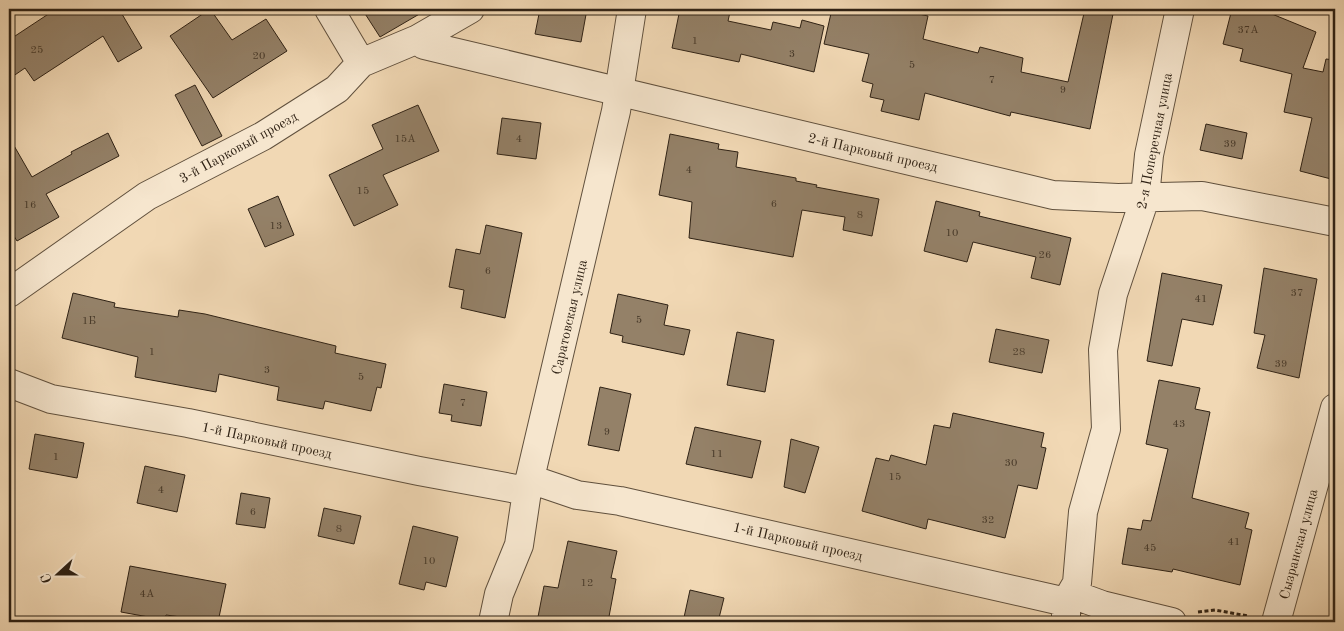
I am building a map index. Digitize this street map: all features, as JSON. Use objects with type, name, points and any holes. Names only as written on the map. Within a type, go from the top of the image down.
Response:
[{"type":"street","points":[[329,9],[360,63]]},
{"type":"street","name":"3-й Парковый проезд","points":[[9,293],[147,196],[263,136],[337,89],[360,63],[418,39],[470,9]]},
{"type":"street","name":"Саратовская улица","points":[[493,622],[499,594],[519,545],[529,485],[592,220],[619,92],[632,9]]},
{"type":"street","name":"2-я Поперечная улица","points":[[1068,606],[1077,583],[1083,512],[1106,429],[1104,350],[1113,294],[1145,198],[1149,155],[1180,9]]},
{"type":"street","name":"2-й Парковый проезд","points":[[418,39],[424,45],[1054,195],[1145,198],[1202,196],[1335,222]]},
{"type":"street","name":"1-й Парковый проезд","points":[[9,383],[51,399],[188,423],[419,471],[529,485],[577,495],[620,501],[1068,606],[1102,605],[1172,622]]},
{"type":"street","name":"Сызранская улица","points":[[1276,622],[1335,408]]},
{"type":"path","points":[[1172,622],[1189,614],[1215,610],[1276,622]]},
{"type":"building","points":[[56,9],[119,9],[142,48],[118,62],[103,36],[34,81],[25,68],[9,79],[9,40]]},
{"type":"building","points":[[210,9],[232,40],[266,19],[287,51],[213,98],[170,36]]},
{"type":"building","points":[[362,9],[428,9],[380,37]]},
{"type":"building","points":[[540,9],[587,9],[581,42],[535,34]]},
{"type":"building","points":[[680,9],[718,9],[730,12],[728,21],[771,30],[773,22],[800,28],[802,20],[824,26],[814,72],[741,54],[739,62],[672,48]]},
{"type":"building","points":[[832,9],[896,9],[928,16],[923,39],[978,53],[980,47],[1023,58],[1021,72],[1068,82],[1085,9],[1114,9],[1090,129],[1011,112],[1010,116],[925,93],[919,120],[881,111],[884,100],[870,97],[873,84],[862,81],[869,54],[824,44]]},
{"type":"building","points":[[1232,9],[1250,9],[1272,14],[1316,32],[1303,68],[1323,72],[1326,59],[1335,60],[1335,180],[1300,171],[1312,118],[1284,112],[1292,74],[1240,61],[1243,49],[1223,44]]},
{"type":"building","points":[[195,85],[222,136],[202,146],[175,95]]},
{"type":"building","points":[[418,105],[439,151],[383,175],[398,205],[354,226],[329,175],[383,149],[372,125]]},
{"type":"building","points":[[502,118],[541,123],[536,159],[497,154]]},
{"type":"building","points":[[1206,124],[1247,133],[1242,159],[1200,150]]},
{"type":"building","points":[[108,133],[119,156],[46,194],[59,217],[17,241],[9,228],[9,137],[32,177],[72,154],[71,152]]},
{"type":"building","points":[[670,134],[719,144],[718,149],[738,152],[736,167],[796,178],[796,181],[817,185],[816,187],[879,199],[872,236],[843,230],[845,217],[802,210],[793,257],[689,238],[692,202],[659,195]]},
{"type":"building","points":[[278,196],[294,235],[265,247],[248,209]]},
{"type":"building","points":[[936,201],[980,212],[979,216],[1071,238],[1060,285],[1031,278],[1036,257],[973,242],[967,262],[924,251]]},
{"type":"building","points":[[486,225],[522,233],[505,318],[461,308],[464,290],[449,287],[456,249],[480,254]]},
{"type":"building","points":[[1264,268],[1317,279],[1299,378],[1257,368],[1265,335],[1254,333]]},
{"type":"building","points":[[1162,273],[1222,285],[1213,325],[1182,319],[1172,366],[1147,361]]},
{"type":"building","points":[[73,293],[115,303],[114,307],[178,317],[179,310],[205,314],[336,346],[335,353],[386,364],[381,388],[377,387],[371,411],[325,401],[323,409],[277,400],[279,387],[219,374],[216,392],[135,377],[138,357],[62,338]]},
{"type":"building","points":[[618,294],[668,305],[664,325],[690,330],[684,355],[622,342],[623,336],[610,333]]},
{"type":"building","points":[[996,329],[1049,340],[1042,373],[989,362]]},
{"type":"building","points":[[737,332],[774,340],[765,392],[727,385]]},
{"type":"building","points":[[1159,380],[1200,388],[1195,409],[1210,412],[1192,498],[1249,513],[1245,528],[1252,530],[1240,585],[1173,569],[1172,572],[1122,564],[1128,528],[1141,530],[1143,520],[1151,521],[1168,449],[1146,444]]},
{"type":"building","points":[[444,384],[487,392],[481,426],[451,421],[452,415],[439,413]]},
{"type":"building","points":[[600,387],[631,394],[619,451],[588,445]]},
{"type":"building","points":[[953,413],[1044,433],[1041,447],[1046,448],[1037,489],[1018,485],[1005,538],[928,519],[926,529],[862,511],[876,458],[889,461],[891,455],[926,465],[934,425],[950,428]]},
{"type":"building","points":[[695,427],[761,441],[752,478],[686,464]]},
{"type":"building","points":[[35,434],[84,443],[77,478],[29,469]]},
{"type":"building","points":[[791,439],[819,447],[805,493],[784,487]]},
{"type":"building","points":[[145,466],[185,475],[177,512],[137,503]]},
{"type":"building","points":[[241,493],[270,498],[265,528],[236,524]]},
{"type":"building","points":[[324,508],[361,516],[354,544],[318,536]]},
{"type":"building","points":[[413,526],[458,537],[446,587],[426,582],[424,590],[399,584]]},
{"type":"building","points":[[568,541],[617,551],[611,578],[616,579],[608,622],[537,622],[544,586],[558,588]]},
{"type":"building","points":[[130,566],[226,584],[218,622],[166,615],[165,620],[121,612]]},
{"type":"building","points":[[690,590],[724,598],[718,622],[683,622]]}]
